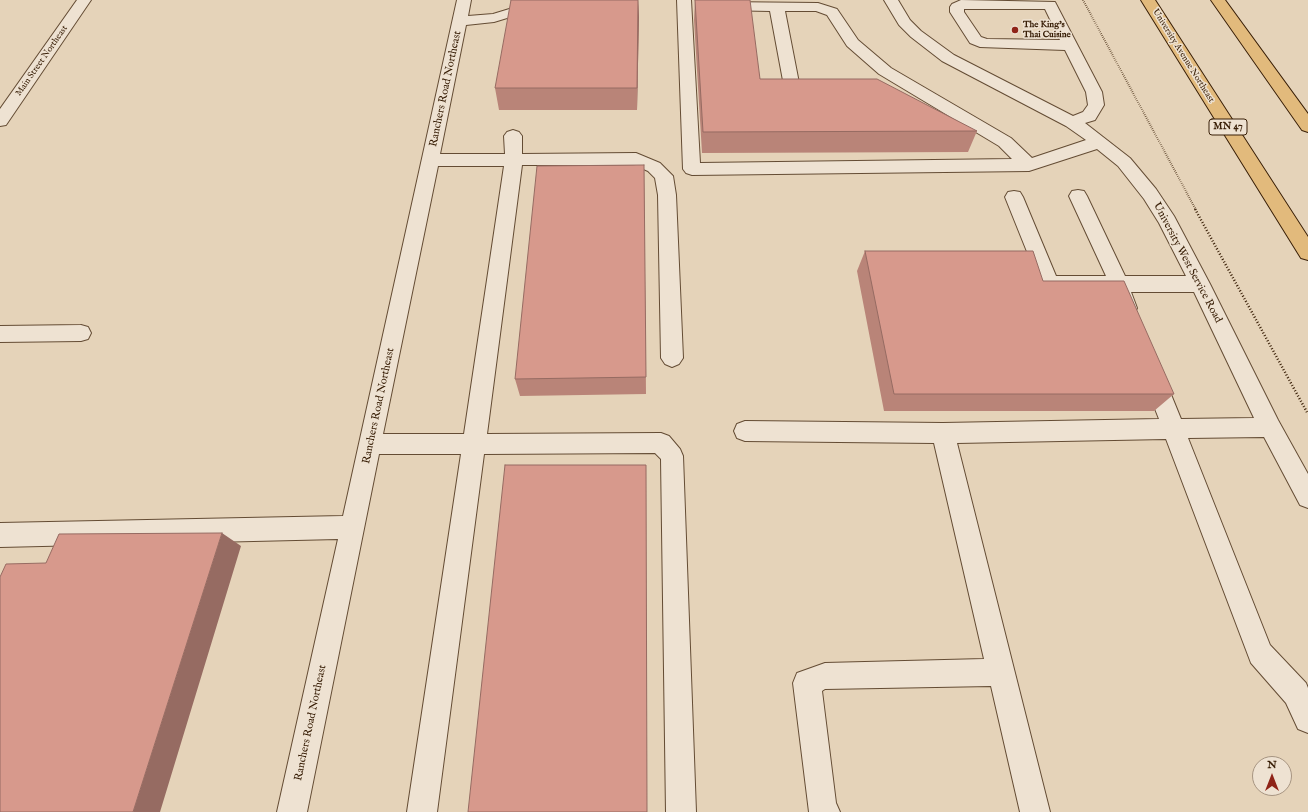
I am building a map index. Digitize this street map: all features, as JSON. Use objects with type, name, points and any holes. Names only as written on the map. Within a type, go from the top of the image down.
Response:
[{"type":"main road","points":[[1218,0],[1308,126]]},
{"type":"main road","name":"University Avenue Northeast","points":[[1147,3],[1308,253]]},
{"type":"street","name":"Main Street Northeast","points":[[0,121],[84,0]]},
{"type":"street","name":"Ranchers Road Northeast","points":[[292,812],[464,0]]},
{"type":"street","name":"University West Service Road","points":[[891,0],[904,22],[926,42],[948,58],[1072,122],[1100,142],[1124,162],[1150,194],[1167,221],[1200,284],[1270,427],[1308,497]]},
{"type":"street","points":[[1070,45],[984,44],[975,40],[958,12],[957,7],[962,4],[1004,2],[1050,5],[1094,92],[1096,105],[1089,116],[1072,122]]},
{"type":"street","points":[[1029,165],[1005,142],[879,75],[852,43],[832,12],[818,8],[694,4],[692,169],[1029,165],[1100,142]]},
{"type":"street","points":[[460,21],[494,18],[529,7],[551,7]]},
{"type":"street","points":[[777,7],[792,86],[803,90],[826,89]]},
{"type":"street","points":[[422,812],[514,159],[514,136]]},
{"type":"street","points":[[431,160],[636,159],[654,167],[664,176],[667,195],[672,358]]},
{"type":"street","points":[[1078,196],[1119,284],[1135,328]]},
{"type":"street","points":[[1014,197],[1049,284],[1200,284]]},
{"type":"street","points":[[0,334],[81,333]]},
{"type":"street","points":[[1145,356],[1260,654],[1296,693],[1308,719]]},
{"type":"street","points":[[745,431],[943,433],[1270,427]]},
{"type":"street","points":[[943,433],[1035,812]]},
{"type":"street","points":[[371,444],[661,443],[672,456],[681,812]]},
{"type":"street","points":[[0,535],[353,528]]},
{"type":"street","points":[[824,812],[822,809],[807,684],[825,676],[1001,672]]},
{"type":"path","points":[[1083,0],[1308,414]]},
{"type":"building","points":[[511,0],[638,0],[637,88],[495,88]]},
{"type":"building","points":[[695,0],[750,0],[760,79],[877,79],[977,131],[703,132]]},
{"type":"building","points":[[644,165],[646,377],[515,379],[537,166]]},
{"type":"building","points":[[865,251],[1033,251],[1043,281],[1124,281],[1174,394],[894,394]]},
{"type":"building","points":[[505,465],[646,465],[647,812],[468,812]]},
{"type":"building","points":[[222,533],[133,812],[0,812],[0,577],[6,564],[46,563],[59,534]]},
{"type":"place","name":"The King's Thai Cuisine","points":[[1015,30]]}]
